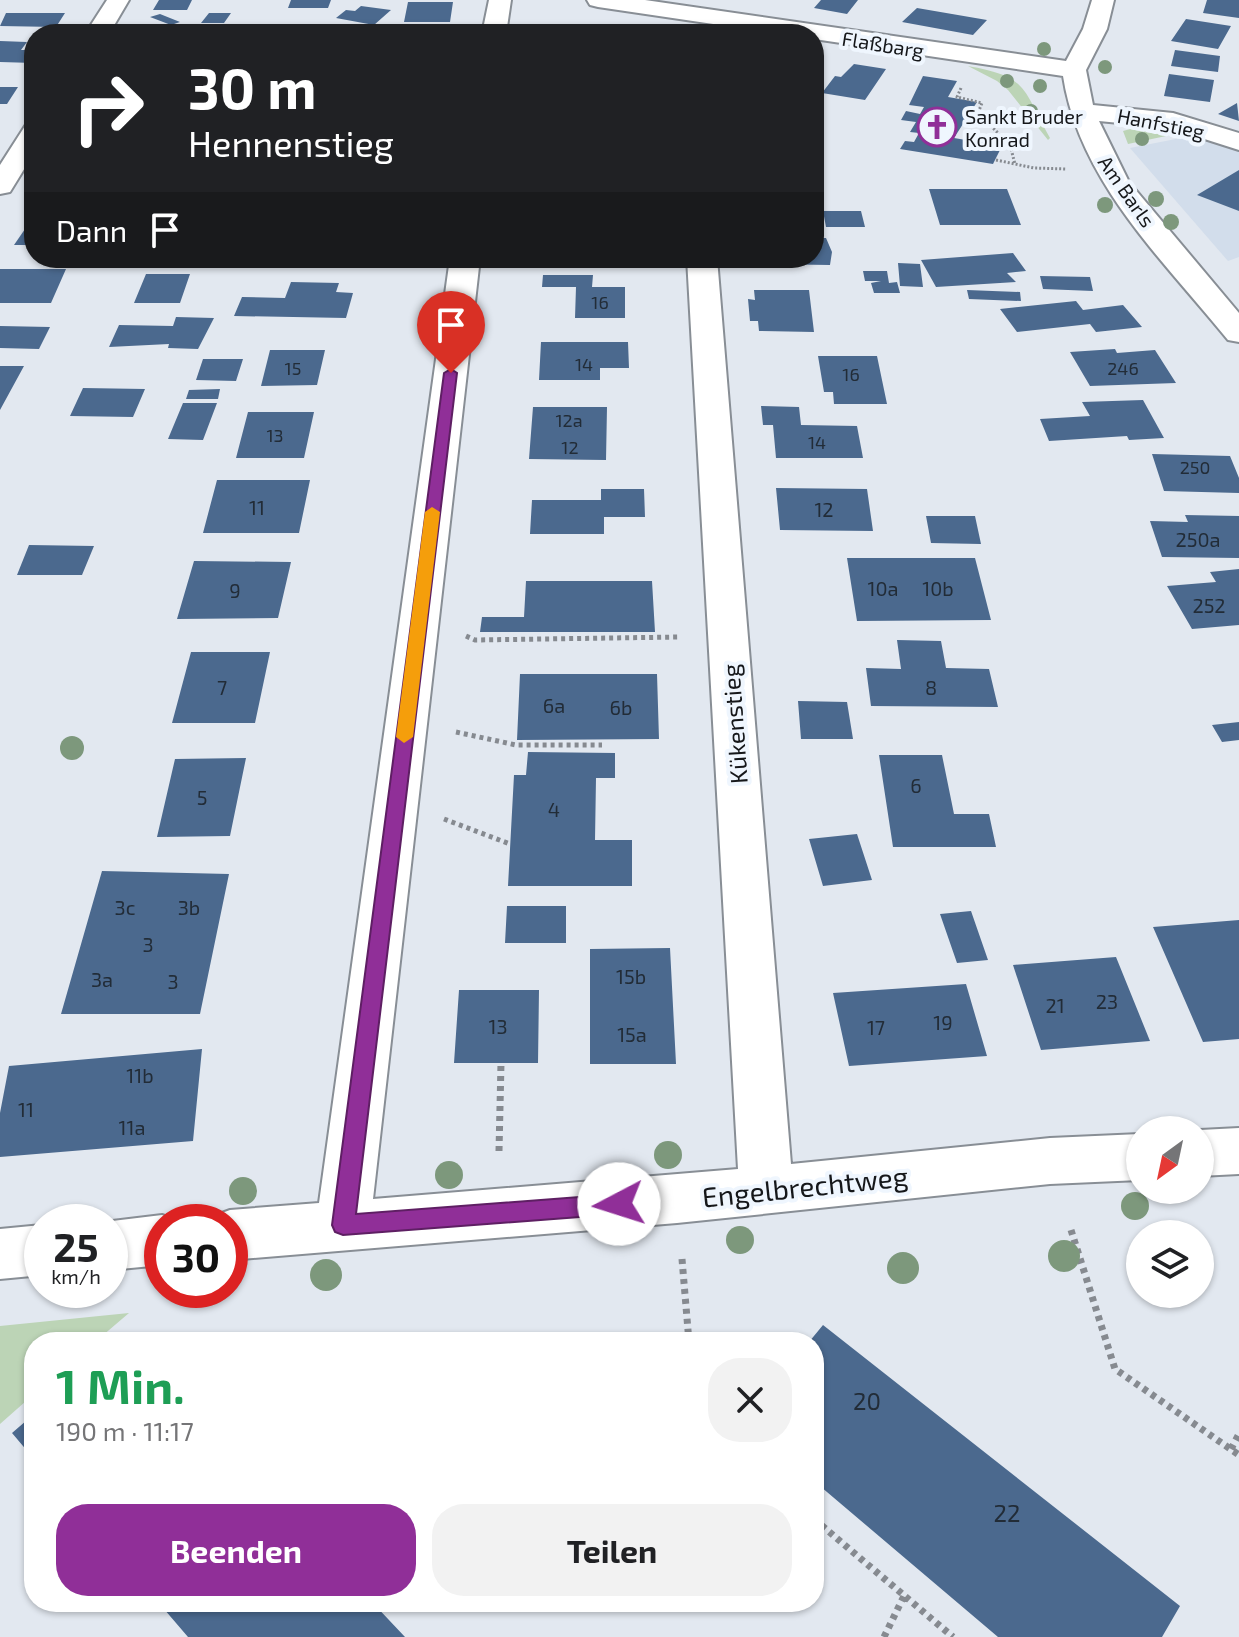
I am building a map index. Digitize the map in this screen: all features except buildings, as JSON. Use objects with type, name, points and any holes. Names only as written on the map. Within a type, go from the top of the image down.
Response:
[{"type":"street","points":[[103,24],[118,0]]},
{"type":"street","points":[[496,24],[500,0]]},
{"type":"street","name":"Flaßbarg","points":[[598,0],[752,24]]},
{"type":"street","points":[[1074,70],[1095,29],[1103,0]]},
{"type":"street","points":[[1095,29],[1125,0]]},
{"type":"street","name":"Flaßbarg","points":[[824,35],[1074,70]]},
{"type":"street","name":"Am Barls","points":[[1074,70],[1081,111],[1117,185],[1239,333]]},
{"type":"street","name":"Hanfstieg","points":[[1081,111],[1173,121],[1239,142]]},
{"type":"street","points":[[0,186],[24,148]]},
{"type":"street","points":[[343,1225],[464,268]]},
{"type":"street","name":"Kükenstieg","points":[[703,268],[766,1190]]},
{"type":"street","points":[[1214,1152],[1239,1151]]},
{"type":"street","name":"Engelbrechtweg","points":[[248,1233],[766,1190],[1050,1161],[1126,1158]]},
{"type":"street","points":[[0,1254],[24,1252]]},
{"type":"path","points":[[957,97],[978,100],[982,106]]},
{"type":"path","points":[[975,105],[982,106]]},
{"type":"path","points":[[982,106],[978,113],[1010,145],[1015,164]]},
{"type":"path","points":[[996,160],[1059,169]]},
{"type":"path","points":[[460,634],[475,640],[728,637]]},
{"type":"path","points":[[443,731],[516,745],[602,745]]},
{"type":"path","points":[[437,816],[510,844]]},
{"type":"path","points":[[499,1151],[501,1063]]},
{"type":"path","points":[[1071,1230],[1115,1369],[1239,1455]]},
{"type":"path","points":[[682,1259],[688,1332]]},
{"type":"path","points":[[1231,1449],[1239,1434]]},
{"type":"path","points":[[824,1528],[953,1637]]},
{"type":"path","points":[[884,1637],[904,1596]]},
{"type":"shaded area","points":[[1196,135],[1239,151],[1239,257],[1228,261],[1130,148]]},
{"type":"green space","points":[[968,66],[1003,75],[1021,87],[1050,138],[1048,140],[1008,90]]},
{"type":"green space","points":[[1145,125],[1190,131],[1128,144],[1123,131]]},
{"type":"green space","points":[[129,1313],[107,1332],[24,1332],[24,1403],[0,1424],[0,1326]]},
{"type":"slow traffic","points":[[404,737],[432,512]]},
{"type":"place","name":"Sankt Bruder Konrad","points":[[937,127]]},
{"type":"route","points":[[451,373],[343,1225],[619,1204]]}]
